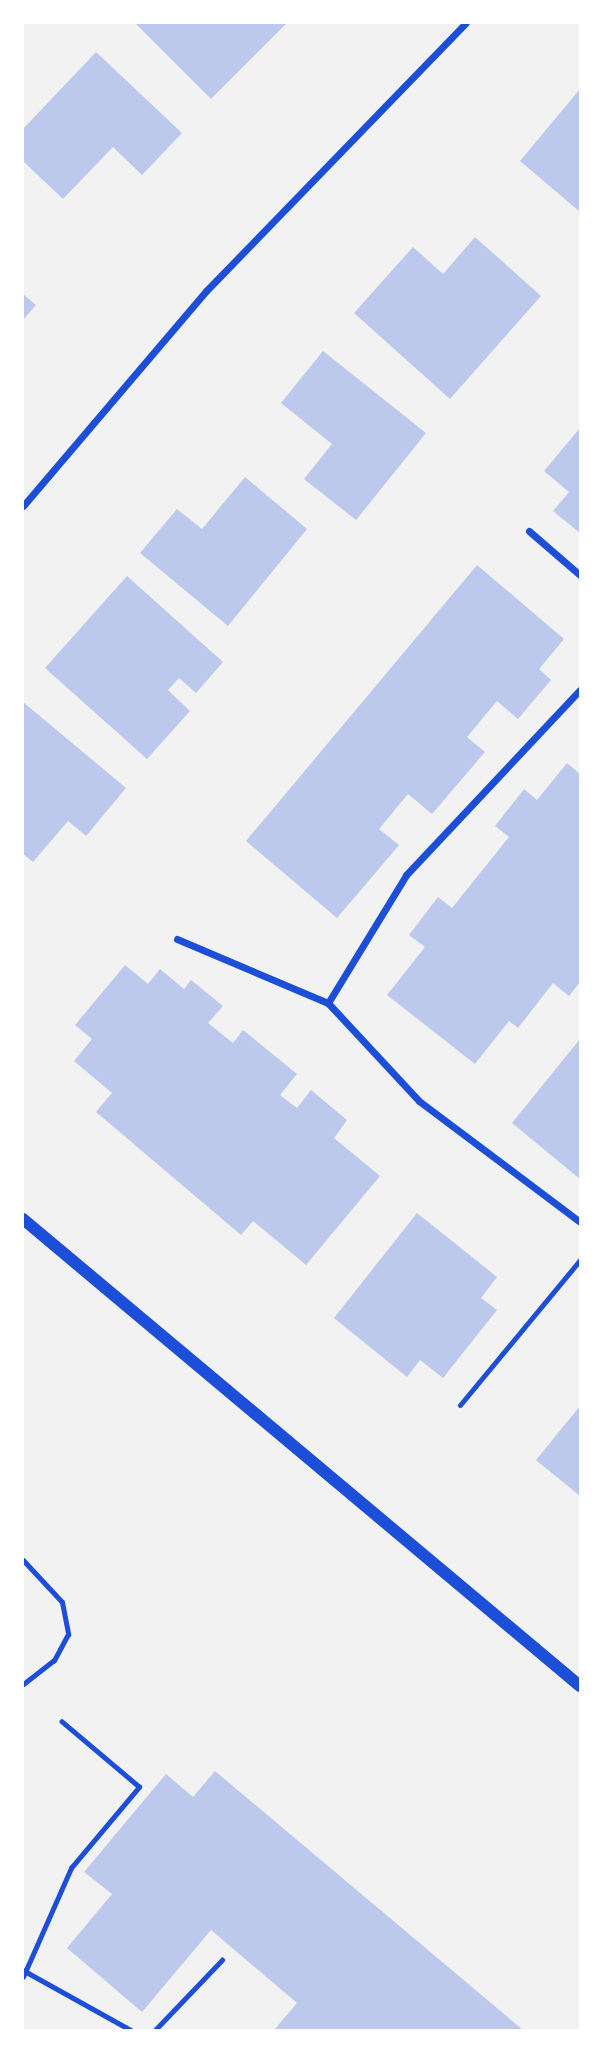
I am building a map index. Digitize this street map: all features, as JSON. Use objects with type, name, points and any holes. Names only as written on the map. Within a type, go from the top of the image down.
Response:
[{"type":"street","points":[[23,506],[206,291],[466,23]]},
{"type":"street","points":[[529,531],[580,575]]},
{"type":"street","points":[[328,1003],[406,875],[580,690]]},
{"type":"street","points":[[177,939],[328,1003],[419,1101],[580,1222]]},
{"type":"street","points":[[23,1219],[580,1686]]},
{"type":"lane","points":[[460,1405],[580,1259]]},
{"type":"lane","points":[[23,1560],[62,1602],[68,1634],[54,1661],[23,1684]]},
{"type":"path","points":[[62,1722],[138,1787],[71,1868],[23,1973],[131,2030]]},
{"type":"path","points":[[156,2030],[222,1960]]},
{"type":"building","points":[[135,23],[287,23],[211,99]]},
{"type":"building","points":[[96,52],[182,133],[142,175],[113,147],[63,199],[23,161],[23,129]]},
{"type":"building","points":[[580,89],[580,212],[520,161]]},
{"type":"building","points":[[475,237],[541,296],[450,399],[354,313],[413,247],[443,274]]},
{"type":"building","points":[[23,294],[36,305],[23,320]]},
{"type":"building","points":[[323,351],[426,433],[356,520],[304,479],[332,444],[281,403]]},
{"type":"building","points":[[580,428],[580,533],[553,511],[569,492],[544,471]]},
{"type":"building","points":[[245,477],[307,529],[228,626],[140,553],[177,509],[202,529]]},
{"type":"building","points":[[477,565],[564,639],[539,669],[551,680],[518,719],[497,701],[467,737],[485,752],[432,814],[408,794],[379,829],[399,845],[337,918],[246,841]]},
{"type":"building","points":[[127,576],[223,662],[196,693],[179,678],[168,690],[190,711],[147,759],[45,668]]},
{"type":"building","points":[[23,702],[126,788],[86,836],[68,821],[33,862],[23,854]]},
{"type":"building","points":[[567,763],[580,774],[580,982],[569,996],[553,983],[518,1028],[509,1021],[475,1064],[387,995],[425,947],[409,935],[438,897],[452,908],[509,837],[495,826],[524,789],[537,800]]},
{"type":"building","points":[[125,965],[148,984],[160,969],[184,989],[191,980],[223,1006],[208,1023],[233,1043],[243,1030],[297,1074],[280,1095],[297,1108],[311,1090],[347,1120],[334,1138],[380,1176],[306,1265],[253,1221],[241,1235],[96,1112],[112,1093],[74,1061],[92,1039],[75,1025]]},
{"type":"building","points":[[580,1039],[580,1179],[512,1123]]},
{"type":"building","points":[[417,1213],[497,1277],[481,1298],[497,1310],[443,1378],[420,1360],[407,1377],[334,1318]]},
{"type":"building","points":[[580,1406],[580,1496],[536,1460]]},
{"type":"building","points":[[215,1771],[523,2030],[274,2030],[297,2003],[211,1930],[142,2012],[67,1948],[112,1894],[84,1872],[166,1774],[193,1797]]}]
